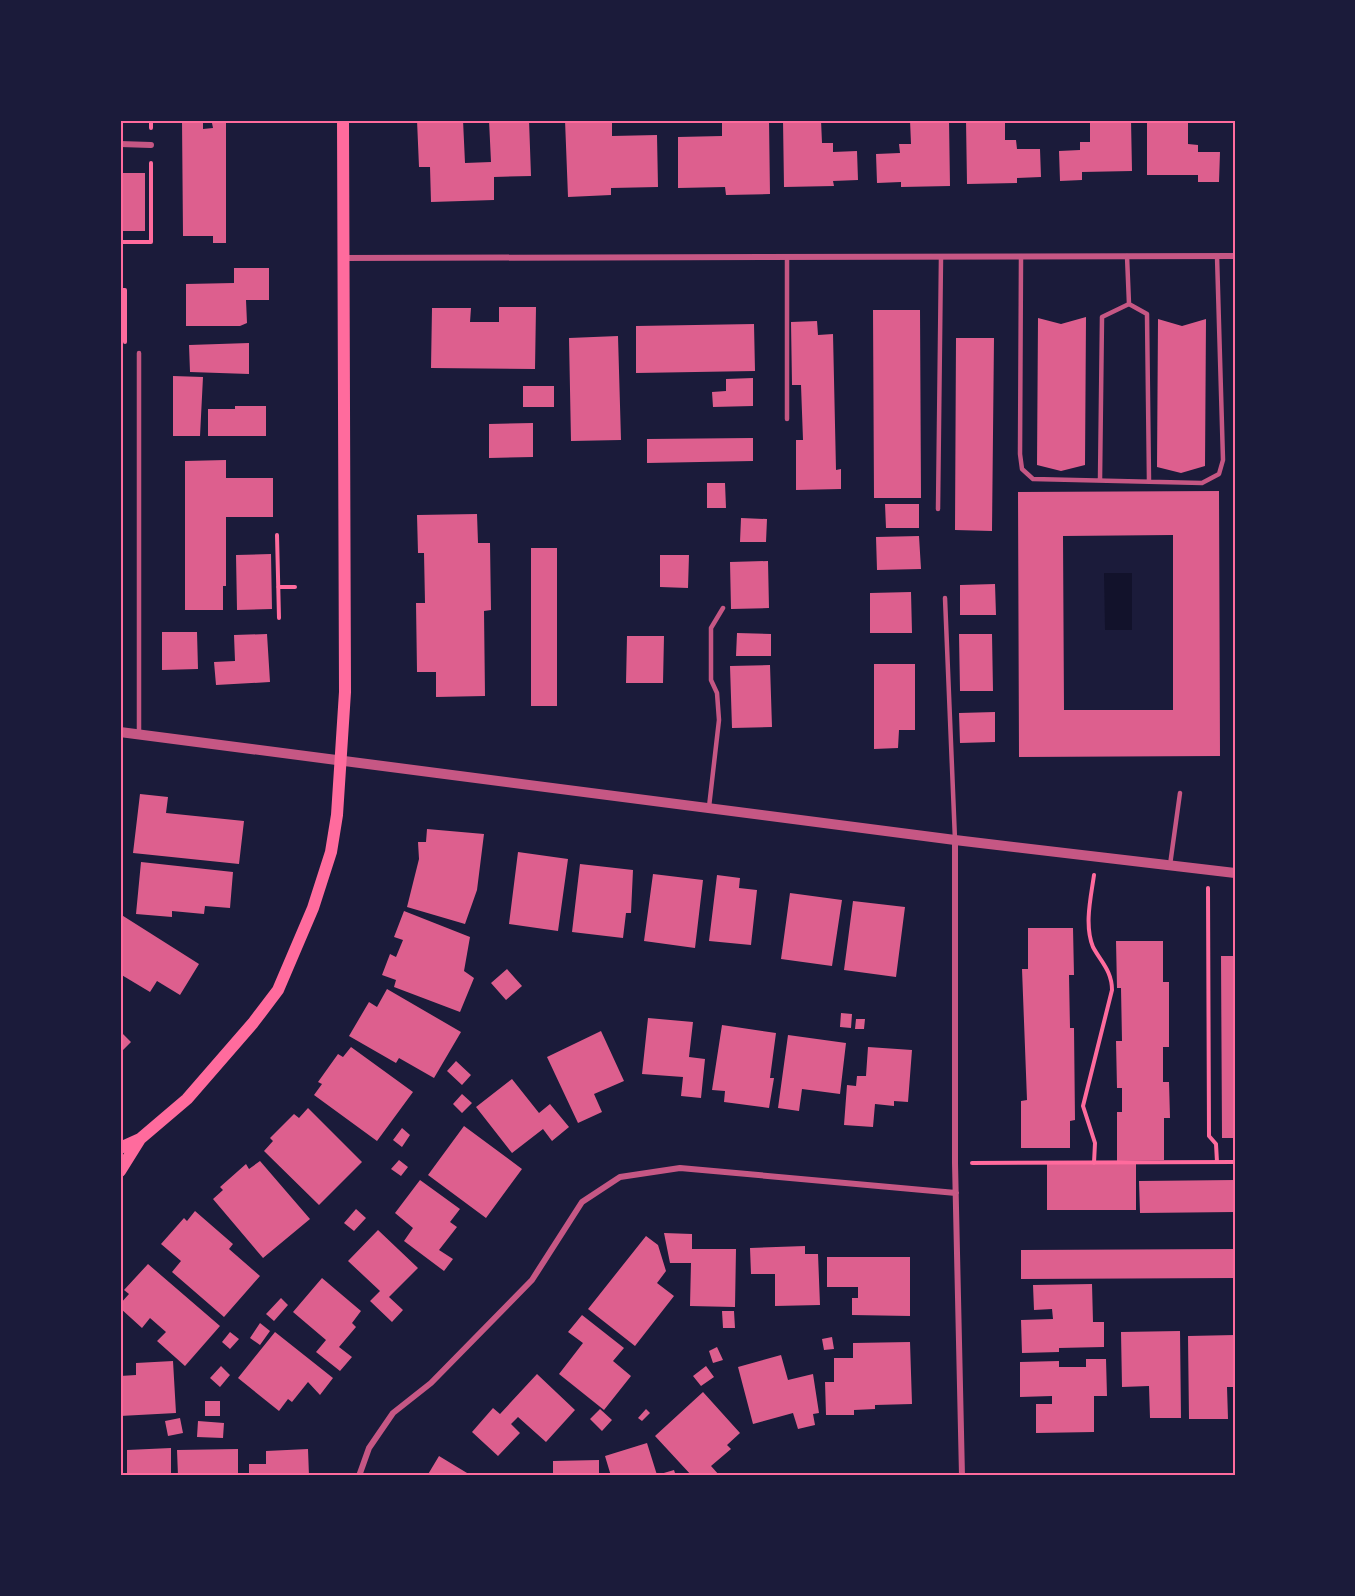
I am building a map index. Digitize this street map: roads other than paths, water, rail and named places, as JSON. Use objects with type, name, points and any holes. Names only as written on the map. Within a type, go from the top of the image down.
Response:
[{"type":"main road","points":[[120,1148],[140,1139],[187,1099],[253,1023],[278,990],[313,908],[331,852],[345,692],[343,120]]},
{"type":"main road","points":[[120,1171],[140,1139]]},
{"type":"street","points":[[120,144],[151,145]]},
{"type":"street","points":[[342,258],[1235,256]]},
{"type":"street","points":[[120,732],[955,840],[1235,873]]},
{"type":"street","points":[[955,840],[955,1162],[962,1476]]},
{"type":"street","points":[[359,1476],[369,1448],[393,1413],[431,1383],[532,1280],[582,1202],[620,1177],[680,1167],[956,1193]]},
{"type":"lane","points":[[1126,256],[1129,304]]},
{"type":"lane","points":[[1021,257],[1020,454],[1022,470],[1033,479],[1202,483],[1219,474],[1223,460],[1217,256]]},
{"type":"lane","points":[[938,509],[940,257]]},
{"type":"lane","points":[[787,258],[787,419]]},
{"type":"lane","points":[[1129,304],[1148,314],[1149,482]]},
{"type":"lane","points":[[1100,480],[1102,317],[1129,304]]},
{"type":"lane","points":[[139,353],[139,734]]},
{"type":"lane","points":[[945,598],[955,840]]},
{"type":"lane","points":[[710,807],[719,720],[717,693],[711,680],[711,628],[723,608]]},
{"type":"lane","points":[[1170,865],[1180,793]]}]
